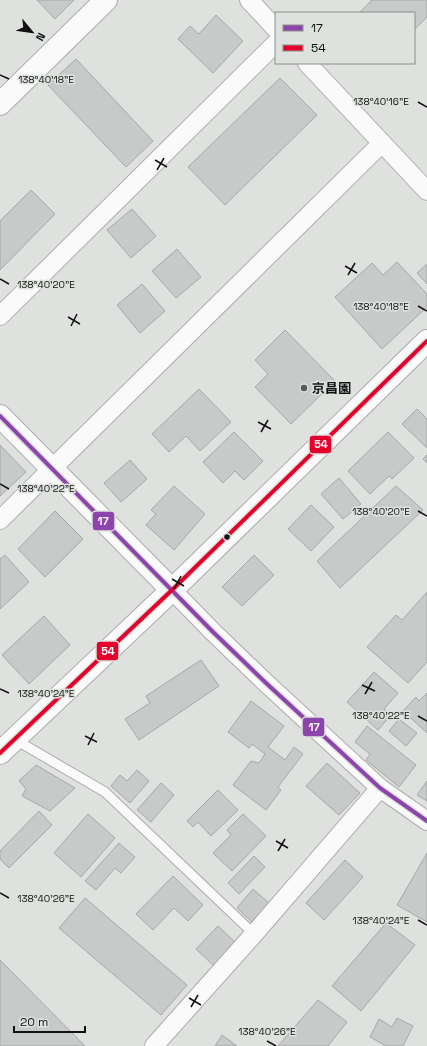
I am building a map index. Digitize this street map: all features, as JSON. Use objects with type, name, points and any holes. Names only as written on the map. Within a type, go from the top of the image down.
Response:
[{"type":"street","points":[[0,104],[106,0]]},
{"type":"street","points":[[249,0],[275,28]]},
{"type":"street","points":[[0,316],[275,44]]},
{"type":"street","points":[[308,64],[427,191]]},
{"type":"street","points":[[0,520],[382,143]]},
{"type":"street","points":[[7,746],[172,590],[427,341]]},
{"type":"street","points":[[0,416],[213,632],[266,683],[380,788],[427,820]]},
{"type":"street","points":[[154,1046],[254,934],[380,788]]},
{"type":"lane","points":[[7,746],[105,792],[254,934]]},
{"type":"building","points":[[37,0],[74,0],[55,19]]},
{"type":"building","points":[[372,0],[427,0],[427,17],[415,29],[415,12],[360,12]]},
{"type":"building","points":[[216,15],[243,41],[213,73],[178,39],[190,26],[199,34]]},
{"type":"building","points":[[76,59],[153,141],[126,167],[48,85]]},
{"type":"building","points":[[280,78],[317,115],[225,205],[188,167]]},
{"type":"building","points":[[31,190],[55,214],[0,270],[0,221]]},
{"type":"building","points":[[132,209],[156,236],[131,258],[107,230]]},
{"type":"building","points":[[177,249],[201,277],[176,298],[152,271]]},
{"type":"building","points":[[397,262],[427,294],[427,307],[382,349],[335,297],[372,263],[383,275]]},
{"type":"building","points":[[427,264],[427,284],[417,273]]},
{"type":"building","points":[[142,284],[165,311],[140,333],[117,305]]},
{"type":"building","points":[[285,330],[335,381],[291,424],[255,387],[268,374],[255,360]]},
{"type":"building","points":[[199,389],[231,422],[200,451],[186,436],[169,452],[152,434]]},
{"type":"building","points":[[417,409],[427,419],[427,448],[402,424]]},
{"type":"building","points":[[234,432],[263,461],[244,480],[235,471],[223,483],[203,462]]},
{"type":"building","points":[[388,432],[414,458],[392,479],[389,476],[370,494],[348,471]]},
{"type":"building","points":[[0,445],[26,472],[0,496]]},
{"type":"building","points":[[427,455],[427,463],[423,459]]},
{"type":"building","points":[[130,460],[147,479],[121,502],[104,483]]},
{"type":"building","points":[[339,478],[361,504],[343,519],[321,494]]},
{"type":"building","points":[[174,486],[205,514],[174,550],[146,525],[156,514],[151,510]]},
{"type":"building","points":[[396,486],[423,510],[340,588],[317,561]]},
{"type":"building","points":[[311,505],[334,527],[311,551],[288,529]]},
{"type":"building","points":[[55,511],[83,539],[45,577],[18,549]]},
{"type":"building","points":[[5,555],[29,582],[0,609],[0,559]]},
{"type":"building","points":[[254,555],[274,575],[242,606],[222,587]]},
{"type":"building","points":[[427,592],[427,662],[408,683],[367,647],[396,615],[402,620]]},
{"type":"building","points":[[44,616],[70,645],[29,684],[2,655]]},
{"type":"building","points":[[201,660],[219,686],[139,740],[125,719],[150,703],[146,696]]},
{"type":"building","points":[[374,672],[398,693],[384,709],[391,715],[378,730],[347,702]]},
{"type":"building","points":[[427,693],[427,733],[403,711],[416,697],[419,701]]},
{"type":"building","points":[[251,701],[284,726],[268,747],[285,760],[294,747],[303,754],[278,787],[281,790],[266,810],[233,785],[251,761],[259,763],[265,754],[252,744],[249,748],[228,732]]},
{"type":"building","points":[[399,719],[417,733],[406,746],[389,731]]},
{"type":"building","points":[[367,726],[416,765],[399,787],[366,760],[370,754],[355,742]]},
{"type":"building","points":[[327,763],[360,793],[339,815],[306,786]]},
{"type":"building","points":[[36,765],[75,788],[50,811],[22,796],[26,789],[19,781]]},
{"type":"building","points":[[137,770],[149,781],[130,803],[111,786],[120,775],[127,781]]},
{"type":"building","points":[[427,781],[427,801],[417,795]]},
{"type":"building","points":[[161,783],[174,795],[151,822],[137,810]]},
{"type":"building","points":[[218,790],[238,810],[211,836],[198,822],[193,827],[187,821]]},
{"type":"building","points":[[39,811],[52,825],[9,868],[0,859],[0,851]]},
{"type":"building","points":[[88,814],[115,838],[81,877],[54,853]]},
{"type":"building","points":[[243,814],[266,836],[232,871],[213,853],[231,835],[227,830]]},
{"type":"building","points":[[119,843],[135,857],[121,873],[115,868],[96,890],[85,881]]},
{"type":"building","points":[[427,853],[427,922],[397,905]]},
{"type":"building","points":[[254,856],[265,867],[239,894],[228,883]]},
{"type":"building","points":[[345,860],[363,877],[324,920],[306,903]]},
{"type":"building","points":[[173,876],[203,905],[188,921],[174,908],[153,930],[136,914]]},
{"type":"building","points":[[253,889],[269,903],[252,922],[237,908]]},
{"type":"building","points":[[85,898],[187,985],[161,1015],[59,928]]},
{"type":"building","points":[[386,923],[415,945],[361,1011],[332,986]]},
{"type":"building","points":[[218,926],[236,943],[214,966],[196,949]]},
{"type":"building","points":[[0,960],[85,1046],[0,1046]]},
{"type":"building","points":[[318,1000],[347,1022],[328,1046],[278,1046]]},
{"type":"building","points":[[397,1018],[413,1026],[403,1046],[386,1046],[370,1037],[379,1019],[392,1027]]},
{"type":"building","points":[[222,1035],[237,1046],[215,1046]]},
{"type":"transit line","name":"54","points":[[0,753],[172,590],[427,341]]},
{"type":"transit line","name":"17","points":[[0,416],[213,632],[266,683],[380,788],[427,821]]},
{"type":"place","name":"京昌園","points":[[304,388]]}]
